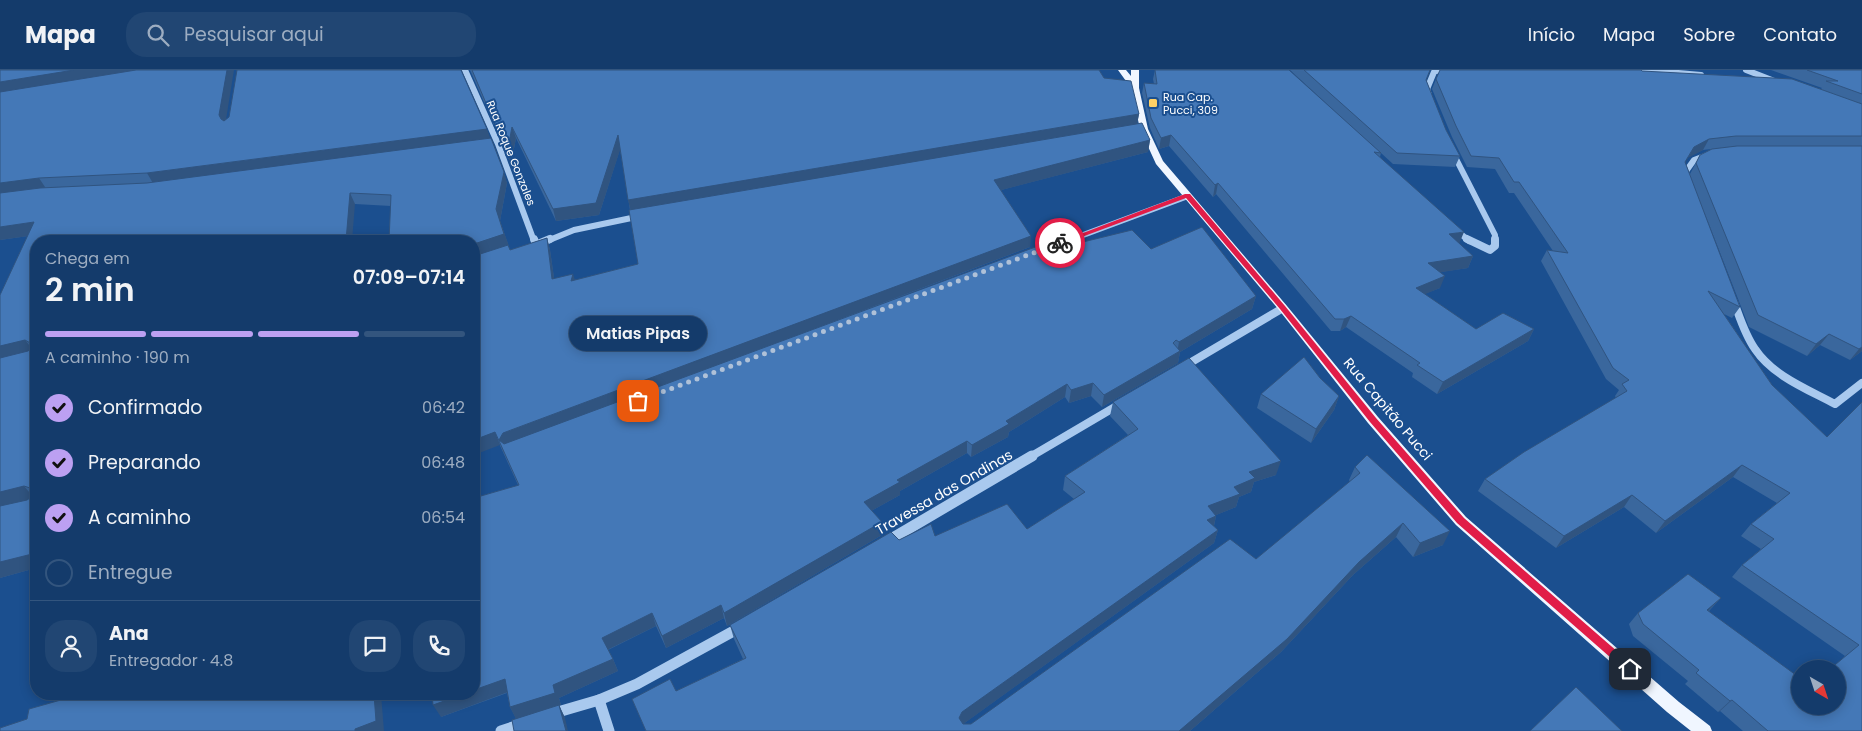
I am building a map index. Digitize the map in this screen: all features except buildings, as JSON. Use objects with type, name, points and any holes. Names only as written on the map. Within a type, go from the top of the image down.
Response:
[{"type":"main road","name":"Rua Capitão Pucci","points":[[1122,70],[1135,88]]},
{"type":"main road","name":"Rua Capitão Pucci","points":[[1135,70],[1139,130],[1159,162],[1283,308],[1373,420],[1461,521],[1673,707],[1704,731]]},
{"type":"main road","name":"Rua Capitão Pucci","points":[[1673,707],[1695,731]]},
{"type":"street","name":"Rua Roque Gonzales","points":[[466,70],[498,144],[536,245]]},
{"type":"street","points":[[1433,106],[1427,89],[1434,72],[1439,70]]},
{"type":"street","points":[[1644,70],[1710,76]]},
{"type":"street","points":[[1746,70],[1776,82]]},
{"type":"street","points":[[1748,79],[1785,84]]},
{"type":"street","points":[[488,145],[498,144]]},
{"type":"street","points":[[1449,224],[1474,244],[1490,250],[1495,246],[1495,235],[1451,148]]},
{"type":"street","points":[[1688,183],[1684,174],[1690,162],[1704,155],[1722,153]]},
{"type":"street","points":[[1020,257],[1188,196]]},
{"type":"street","points":[[528,248],[574,230],[644,215]]},
{"type":"street","points":[[1731,295],[1745,332],[1758,355],[1774,370],[1835,404],[1862,383]]},
{"type":"street","points":[[1172,374],[1283,308]]},
{"type":"street","name":"Travessa das Ondinas","points":[[872,550],[1130,399]]},
{"type":"street","points":[[501,731],[599,700],[645,679],[752,620]]},
{"type":"street","points":[[599,700],[609,731]]},
{"type":"way so far","points":[[638,401],[1060,243]]},
{"type":"place","name":"Rua Cap. Pucci, 309","points":[[1153,103]]},
{"type":"place","name":"Matias Pipas","points":[[638,401]]},
{"type":"route","points":[[1060,243],[1188,196],[1283,308],[1373,420],[1461,521],[1630,669]]}]
